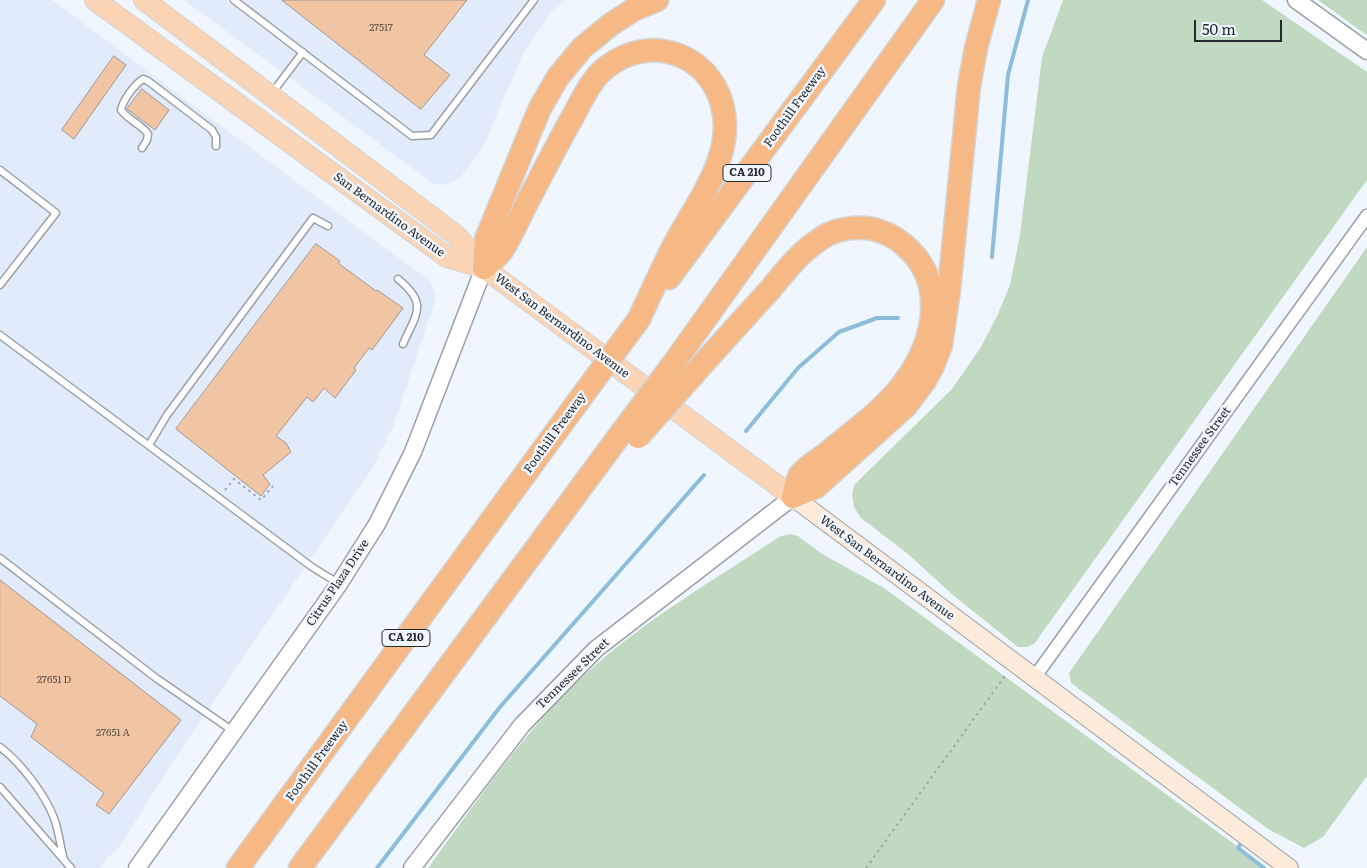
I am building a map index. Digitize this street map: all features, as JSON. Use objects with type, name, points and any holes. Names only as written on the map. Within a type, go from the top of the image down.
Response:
[{"type":"highway","points":[[484,268],[486,239],[540,108],[558,77],[582,48],[610,25],[633,10],[656,0]]},
{"type":"highway","name":"Foothill Freeway","points":[[238,868],[874,0]]},
{"type":"highway","points":[[632,433],[676,360],[933,0]]},
{"type":"highway","points":[[793,497],[816,487],[906,406],[932,368],[941,345],[969,86],[976,48],[989,0]]},
{"type":"highway","points":[[484,268],[502,251],[556,147],[598,75],[613,61],[635,52],[659,50],[674,53],[688,59],[701,68],[712,80],[725,114],[726,131],[723,151],[717,166],[673,248],[639,319]]},
{"type":"highway","points":[[300,868],[592,472],[693,375],[797,259],[819,240],[836,231],[868,228],[898,240],[913,252],[929,278],[933,313],[928,335],[920,356],[906,380],[888,402],[799,476],[793,497]]},
{"type":"main road","name":"San Bernardino Avenue","points":[[95,0],[447,257],[484,268]]},
{"type":"main road","name":"San Bernardino Avenue","points":[[144,0],[457,236],[484,268]]},
{"type":"main road","name":"West San Bernardino Avenue","points":[[484,268],[1289,868]]},
{"type":"street","points":[[1296,0],[1367,51]]},
{"type":"street","name":"Tennessee Street","points":[[1034,678],[1367,216]]},
{"type":"street","name":"Citrus Plaza Drive","points":[[137,868],[339,584],[377,524],[413,452],[484,268]]},
{"type":"street","name":"Tennessee Street","points":[[412,868],[522,725],[596,649],[793,497]]},
{"type":"lane","points":[[234,0],[412,136],[431,135],[534,0]]},
{"type":"lane","points":[[271,95],[303,52]]},
{"type":"lane","points":[[142,148],[148,134],[124,115],[121,110],[138,82],[143,79],[212,130],[216,137],[216,146]]},
{"type":"lane","points":[[0,170],[56,213],[0,285]]},
{"type":"lane","points":[[149,445],[167,415],[313,218],[328,226]]},
{"type":"lane","points":[[398,279],[412,290],[417,300],[416,313],[403,344]]},
{"type":"lane","points":[[0,335],[312,568],[339,584]]},
{"type":"lane","points":[[0,558],[156,678],[234,732]]},
{"type":"lane","points":[[0,747],[10,754],[33,781],[54,817],[64,860]]},
{"type":"lane","points":[[0,787],[71,868]]},
{"type":"path","points":[[225,490],[234,478],[261,500],[272,486]]},
{"type":"path","points":[[866,868],[1014,663]]},
{"type":"shaded area","points":[[0,0],[52,0],[431,282],[436,298],[393,427],[373,467],[184,745],[117,850],[107,858],[100,868],[0,868]]},
{"type":"shaded area","points":[[184,0],[564,0],[553,10],[522,56],[483,147],[460,178],[444,185],[434,184]]},
{"type":"green space","points":[[1063,0],[1262,0],[1367,72],[1367,180],[1034,644],[1027,647],[1018,647],[954,596],[908,554],[861,518],[854,507],[852,495],[854,485],[952,389],[981,347],[997,316],[1010,285],[1020,235],[1042,57]]},
{"type":"green space","points":[[1318,0],[1367,0],[1367,35],[1361,31]]},
{"type":"green space","points":[[1367,247],[1367,776],[1323,837],[1304,848],[1268,829],[1071,683],[1069,673]]},
{"type":"green space","points":[[790,534],[798,536],[822,554],[884,588],[1267,868],[428,868],[524,740],[544,716],[589,671],[657,617],[779,537]]},
{"type":"building","points":[[282,0],[467,0],[424,55],[450,75],[421,109]]},
{"type":"building","points":[[114,56],[126,65],[74,139],[62,130]]},
{"type":"building","points":[[142,89],[169,110],[155,130],[127,109]]},
{"type":"building","points":[[316,244],[376,291],[403,308],[372,350],[369,348],[354,368],[356,370],[335,398],[324,388],[313,402],[307,397],[276,436],[286,443],[291,452],[263,475],[270,484],[261,496],[176,429]]},
{"type":"building","points":[[0,580],[181,720],[109,814],[96,805],[104,793],[31,737],[37,724],[0,696]]},
{"type":"waterway","points":[[992,257],[1008,75],[1028,0]]},
{"type":"waterway","points":[[746,431],[798,368],[839,332],[877,318],[898,318]]},
{"type":"waterway","points":[[377,868],[500,707],[704,475]]},
{"type":"waterway","points":[[1241,843],[1238,848],[1264,868]]}]
